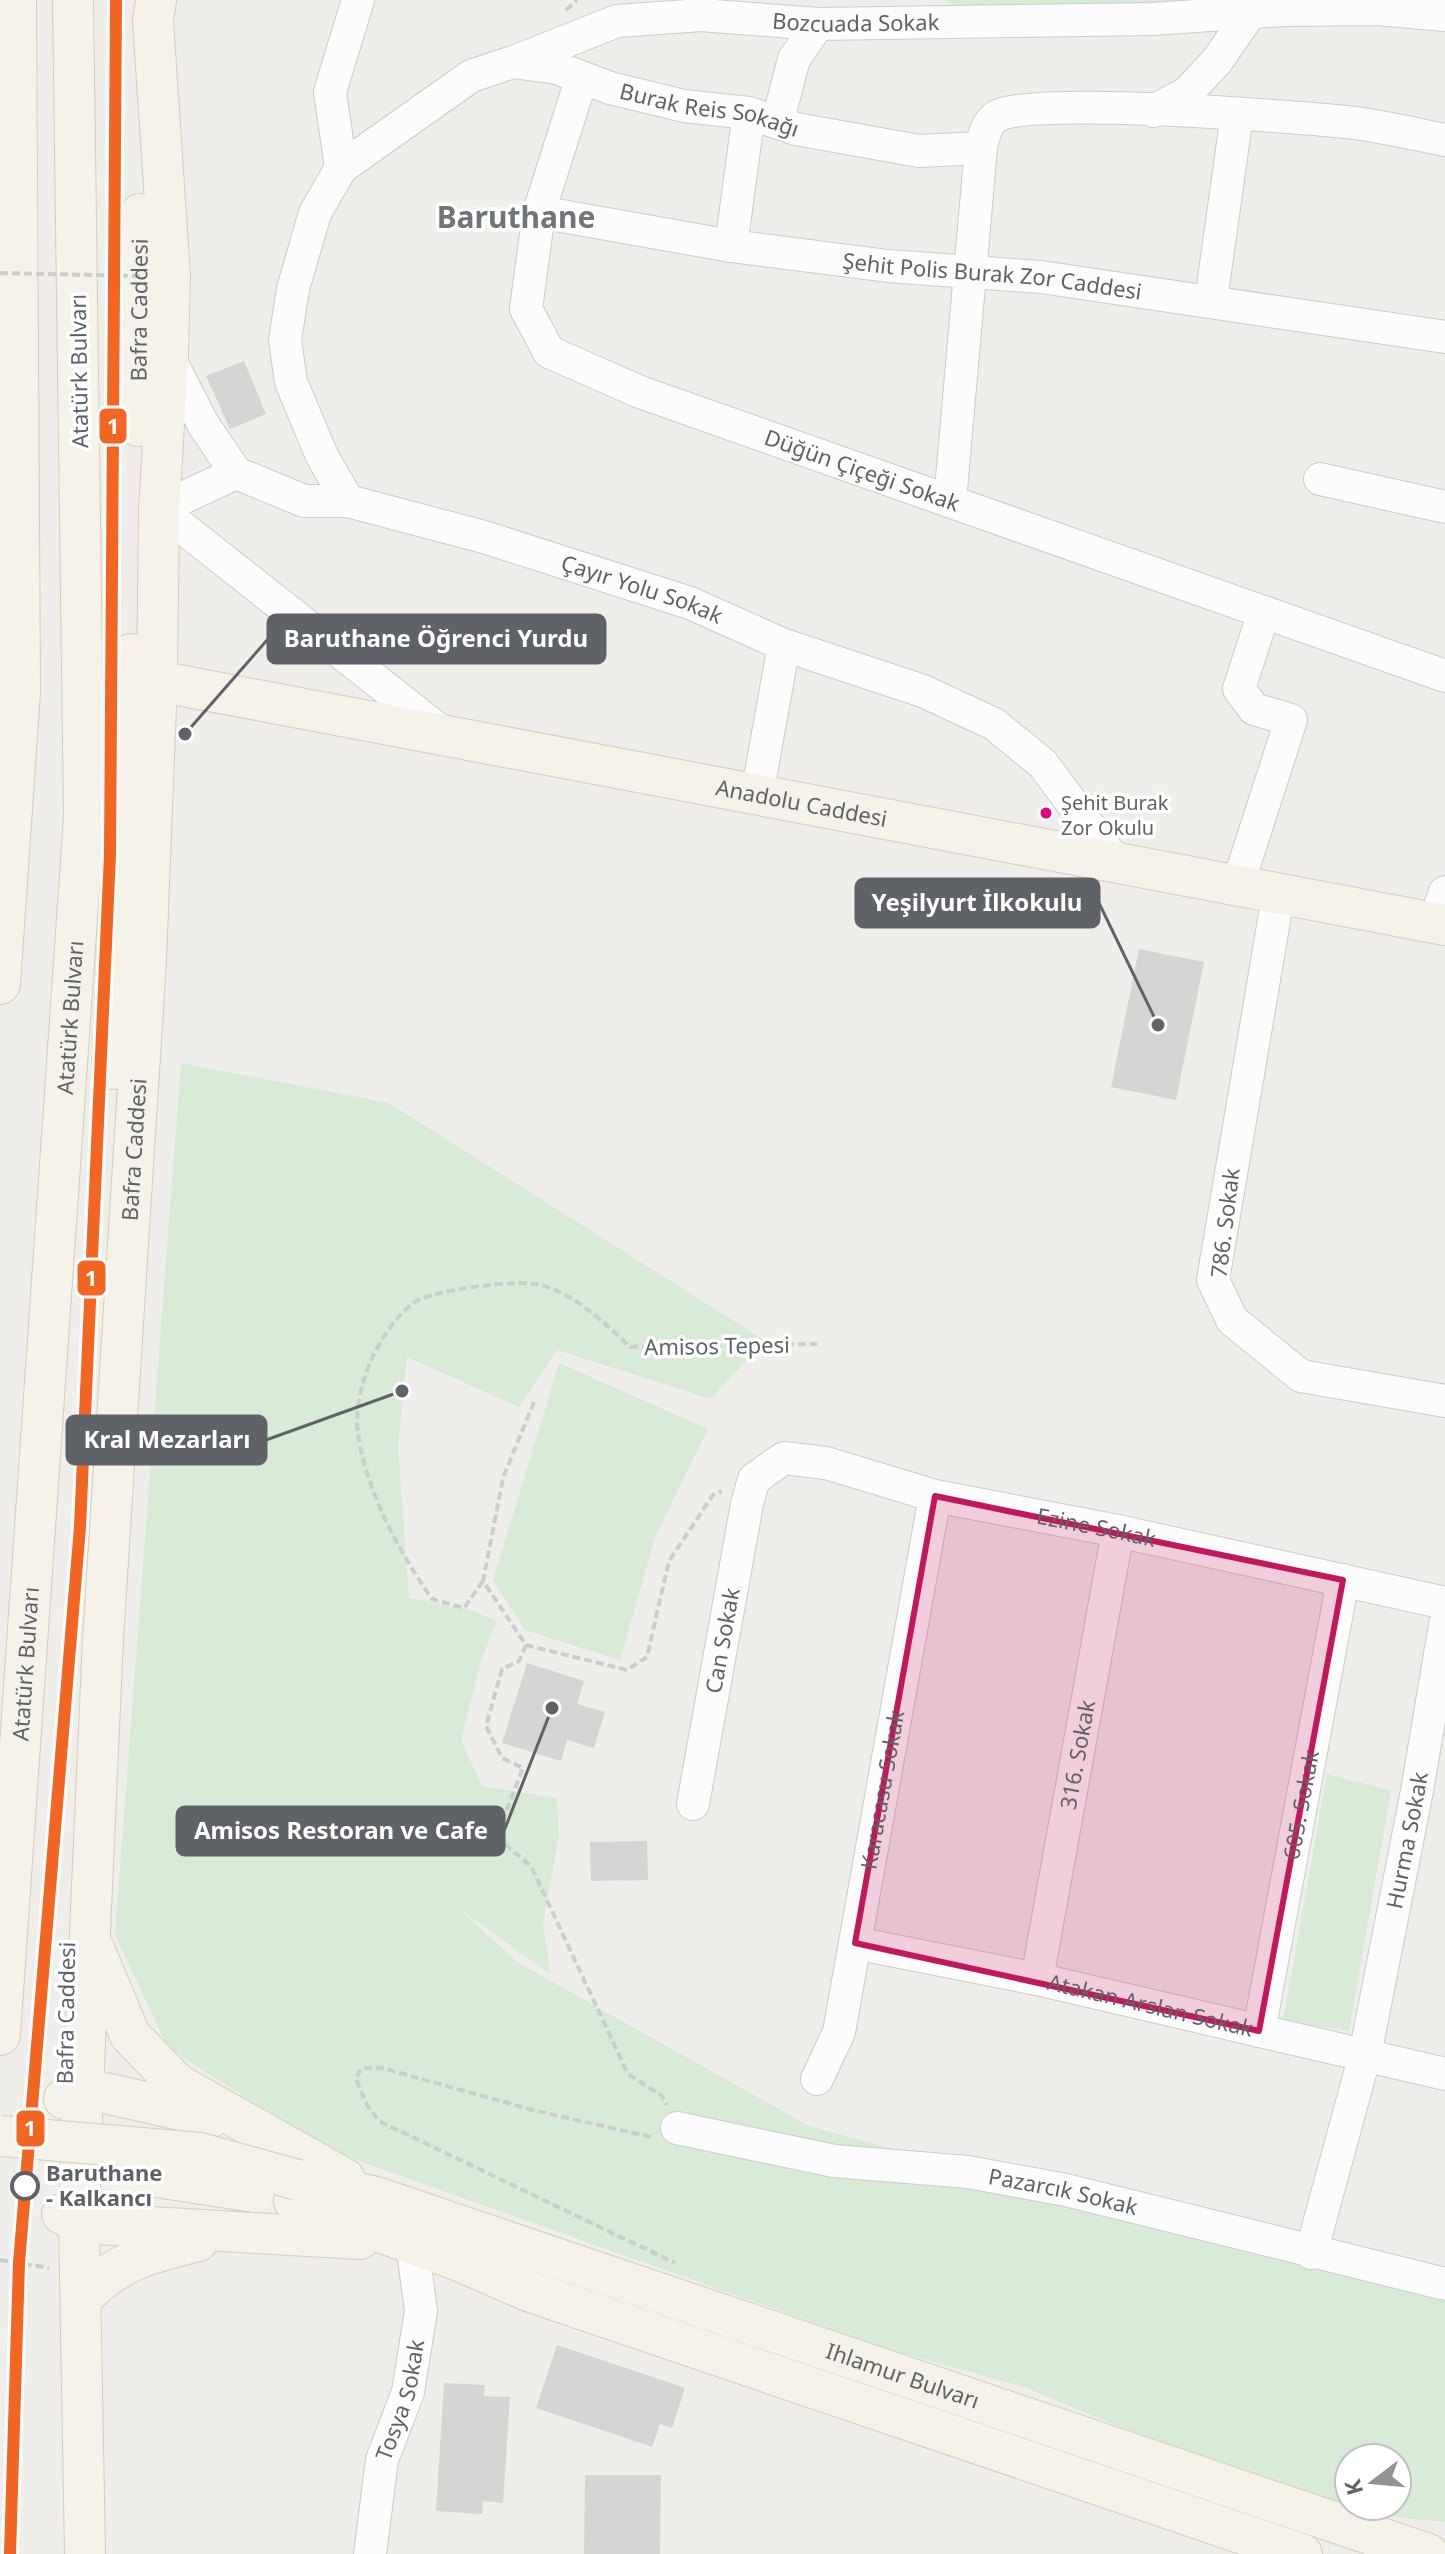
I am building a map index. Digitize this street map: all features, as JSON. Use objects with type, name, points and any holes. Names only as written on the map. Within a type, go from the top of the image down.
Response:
[{"type":"main road","points":[[0,437],[8,291],[16,0]]},
{"type":"main road","name":"Atatürk Bulvarı","points":[[0,2035],[84,817],[73,0]]},
{"type":"main road","name":"Bafra Caddesi","points":[[85,2554],[82,2298],[71,2218],[74,2094],[67,1939],[134,591],[142,276],[136,22],[140,0]]},
{"type":"main road","name":"Bafra Caddesi","points":[[74,2094],[90,1938],[107,1577],[146,961],[157,681],[159,509],[170,276],[153,21],[156,0]]},
{"type":"main road","points":[[0,984],[20,692],[8,291]]},
{"type":"main road","points":[[0,650],[20,692]]},
{"type":"main road","name":"Anadolu Caddesi","points":[[157,681],[1238,884],[1441,913]]},
{"type":"main road","points":[[90,1938],[130,2035],[177,2084],[376,2197]]},
{"type":"main road","points":[[74,2094],[251,2126]]},
{"type":"main road","points":[[0,2136],[200,2153],[296,2191]]},
{"type":"main road","points":[[0,2162],[376,2197]]},
{"type":"main road","name":"Ihlamur Bulvarı","points":[[296,2191],[528,2291],[1302,2554]]},
{"type":"main road","name":"Ihlamur Bulvarı","points":[[376,2197],[1384,2542],[1428,2554]]},
{"type":"main road","points":[[71,2218],[412,2243]]},
{"type":"main road","points":[[82,2298],[106,2273],[147,2253],[242,2230]]},
{"type":"main road","points":[[1384,2542],[1445,2530]]},
{"type":"street","points":[[341,168],[330,92],[358,0]]},
{"type":"street","name":"Bozcuada Sokak","points":[[513,62],[617,21],[701,15],[818,24],[1153,19],[1377,9],[1445,15]]},
{"type":"street","points":[[1153,111],[1187,93],[1217,61],[1250,13]]},
{"type":"street","points":[[731,246],[764,117],[794,59],[818,24]]},
{"type":"street","name":"Burak Reis Sokağı","points":[[348,501],[322,456],[291,382],[285,340],[293,289],[315,213],[341,168],[461,82],[513,62],[557,68],[581,80],[684,106],[764,117],[796,129],[919,151],[981,148]]},
{"type":"street","name":"Düğün Çiçeği Sokak","points":[[581,80],[539,212],[526,309],[549,352],[640,392],[1445,676]]},
{"type":"street","points":[[950,501],[981,148],[984,132],[997,116],[1021,110],[1237,115],[1356,123],[1445,140]]},
{"type":"street","points":[[1211,300],[1237,115]]},
{"type":"street","name":"Şehit Polis Burak Zor Caddesi","points":[[539,212],[731,246],[1211,300],[1445,337]]},
{"type":"street","points":[[168,356],[203,424],[236,473],[159,509],[444,734]]},
{"type":"street","name":"Çayır Yolu Sokak","points":[[236,473],[304,501],[348,501],[484,537],[690,603],[784,645],[923,691],[994,724],[1043,764],[1114,860]]},
{"type":"street","points":[[1320,479],[1445,507]]},
{"type":"street","points":[[1238,884],[1291,720],[1254,709],[1239,689],[1264,612]]},
{"type":"street","points":[[757,795],[784,645]]},
{"type":"street","name":"786. Sokak","points":[[1279,891],[1213,1280],[1232,1320],[1301,1376],[1445,1401]]},
{"type":"street","name":"Ezine Sokak","points":[[754,1479],[784,1458],[826,1463],[935,1496],[1118,1531],[1445,1603]]},
{"type":"street","name":"Can Sokak","points":[[693,1804],[754,1479]]},
{"type":"street","name":"Karacasu Sokak","points":[[817,2079],[839,2032],[935,1496]]},
{"type":"street","name":"316. Sokak","points":[[1037,1979],[1118,1531]]},
{"type":"street","name":"605. Sokak","points":[[1259,2031],[1343,1580]]},
{"type":"street","name":"Hurma Sokak","points":[[1311,2253],[1365,2055],[1417,1791],[1445,1625]]},
{"type":"street","name":"Atakan Arslan Sokak","points":[[855,1943],[1037,1979],[1445,2074]]},
{"type":"street","name":"Pazarcık Sokak","points":[[677,2128],[834,2161],[968,2172],[1066,2190],[1445,2284]]},
{"type":"street","name":"Tosya Sokak","points":[[370,2554],[382,2460],[408,2392],[421,2311],[412,2243]]},
{"type":"path","points":[[8,291],[142,276]]},
{"type":"path","name":"Amisos Tepesi","points":[[483,1581],[464,1608],[432,1599],[406,1562],[383,1512],[358,1433],[361,1388],[384,1337],[413,1302],[499,1282],[538,1284],[573,1300],[630,1347],[817,1344]]},
{"type":"path","points":[[534,1402],[503,1478],[483,1581],[526,1645],[627,1670],[647,1657],[669,1561],[713,1495],[754,1479]]},
{"type":"path","points":[[526,1645],[519,1661],[502,1669],[486,1726],[502,1758],[523,1768],[496,1837],[531,1866],[628,2074],[661,2095],[677,2128],[664,2141],[533,2110],[382,2068],[361,2068],[356,2079],[367,2105],[379,2121],[541,2196],[682,2269]]},
{"type":"highlighted area","points":[[935,1496],[1343,1580],[1259,2031],[855,1943]]},
{"type":"green space","points":[[944,0],[1189,0],[969,12]]},
{"type":"green space","points":[[181,1063],[389,1103],[764,1340],[711,1399],[557,1350],[519,1407],[407,1357],[398,1447],[409,1598],[464,1608],[497,1621],[482,1658],[461,1741],[482,1786],[557,1798],[559,1835],[543,1923],[550,1974],[457,1907],[517,1962],[809,2126],[1445,2300],[1445,2522],[1413,2519],[1413,2442],[1333,2442],[1333,2502],[1149,2439],[1024,2387],[890,2350],[328,2150],[168,2048],[115,1935]]},
{"type":"green space","points":[[559,1363],[708,1429],[656,1535],[620,1660],[525,1630],[493,1580]]},
{"type":"green space","points":[[1327,1774],[1391,1790],[1349,2031],[1283,2021]]},
{"type":"building","points":[[244,361],[266,414],[230,429],[206,376]]},
{"type":"building","points":[[1139,949],[1204,962],[1176,1100],[1111,1087]]},
{"type":"building","points":[[527,1663],[584,1681],[577,1704],[605,1712],[594,1748],[567,1740],[561,1761],[502,1743]]},
{"type":"building","points":[[647,1841],[648,1880],[591,1881],[590,1842]]},
{"type":"building","points":[[557,2345],[685,2388],[672,2428],[660,2424],[652,2447],[536,2408]]},
{"type":"building","points":[[444,2383],[485,2385],[484,2396],[510,2397],[503,2503],[483,2501],[482,2514],[436,2511]]},
{"type":"building","points":[[585,2475],[661,2475],[660,2554],[584,2554]]},
{"type":"transit line","name":"1","points":[[10,2554],[19,2263],[80,1527],[110,854],[116,0]]},
{"type":"place","name":"Baruthane Öğrenci Yurdu","points":[[185,734]]},
{"type":"place","name":"Şehit Burak Zor Okulu","points":[[1046,813]]},
{"type":"place","name":"Yeşilyurt İlkokulu","points":[[1158,1025]]},
{"type":"place","name":"Kral Mezarları","points":[[402,1391]]},
{"type":"place","name":"Amisos Restoran ve Cafe","points":[[552,1708]]},
{"type":"place","name":"Baruthane - Kalkancı","points":[[25,2186]]},
{"type":"district","name":"Baruthane","points":[[516,218]]}]
